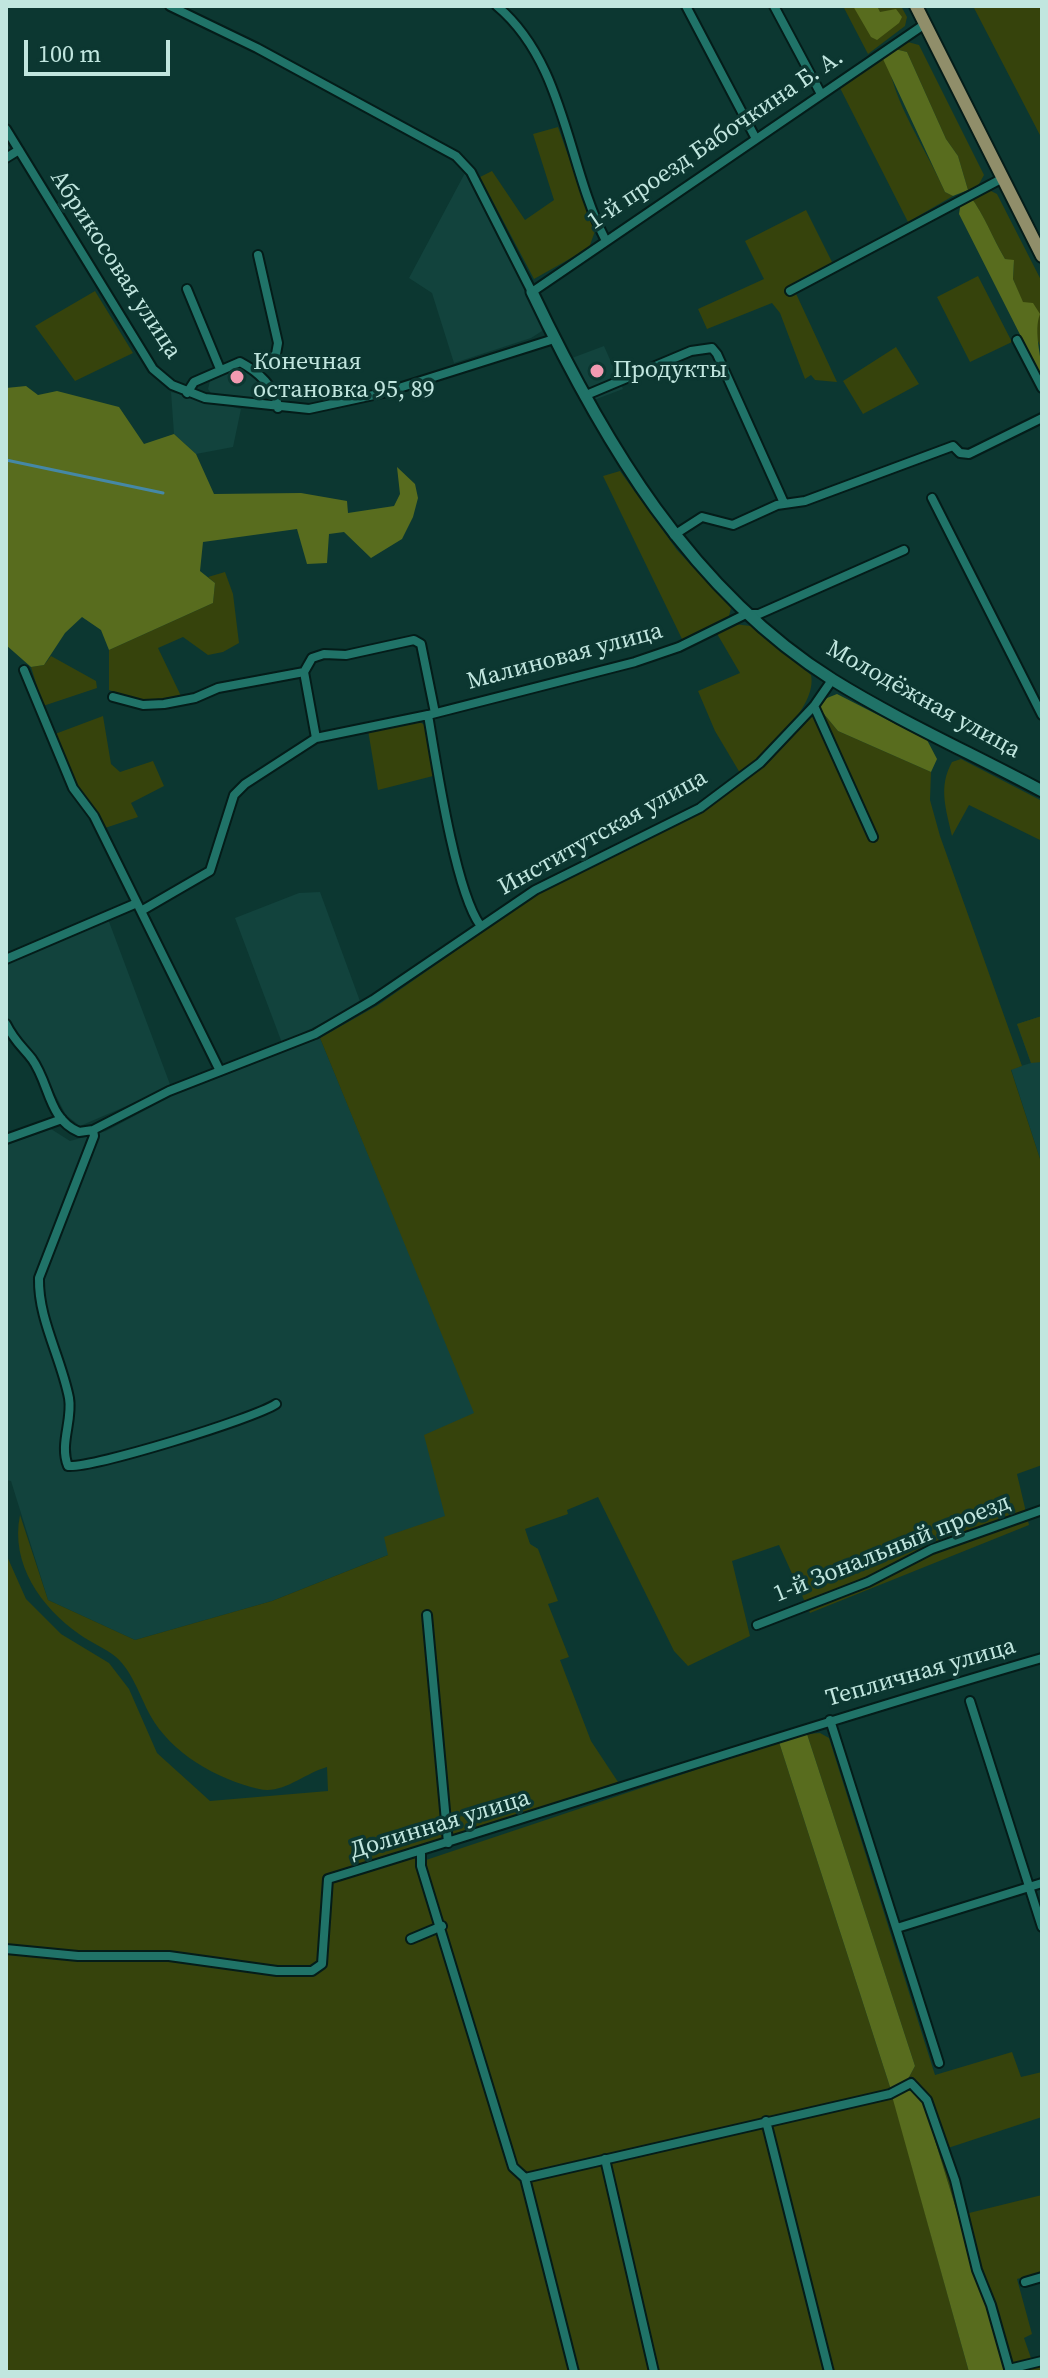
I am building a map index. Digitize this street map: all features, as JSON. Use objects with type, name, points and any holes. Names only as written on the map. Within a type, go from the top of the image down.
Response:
[{"type":"main road","points":[[916,6],[1042,256]]},
{"type":"street","name":"Молодёжная улица","points":[[170,6],[456,156],[471,172],[584,396],[627,467],[674,535],[746,614],[832,680],[1042,791]]},
{"type":"street","points":[[497,6],[512,19],[545,71],[605,239]]},
{"type":"street","points":[[686,6],[755,137]]},
{"type":"street","points":[[774,6],[821,94]]},
{"type":"street","name":"1-й проезд Бабочкина Б. А.","points":[[532,292],[605,239],[925,24]]},
{"type":"street","name":"Абрикосовая улица","points":[[6,129],[153,369],[187,393],[278,408],[328,407],[554,339]]},
{"type":"street","points":[[6,158],[19,150]]},
{"type":"street","points":[[790,291],[805,286],[949,204],[1003,178]]},
{"type":"street","points":[[256,371],[276,354],[278,343],[258,255]]},
{"type":"street","name":"Абрикосовая улица","points":[[187,289],[220,369],[194,382],[187,393]]},
{"type":"street","points":[[1017,340],[1042,388]]},
{"type":"street","points":[[584,396],[691,351],[712,348],[784,503]]},
{"type":"street","points":[[220,369],[240,362],[256,371],[278,399],[278,408]]},
{"type":"street","points":[[674,535],[702,517],[733,525],[784,503],[805,501],[953,446],[960,453],[969,454],[1042,418]]},
{"type":"street","points":[[932,498],[1042,715]]},
{"type":"street","points":[[746,614],[759,614],[904,550]]},
{"type":"street","name":"Малиновая улица","points":[[6,959],[139,907],[210,871],[234,795],[245,784],[316,738],[432,714],[635,662],[679,647],[746,614]]},
{"type":"street","points":[[316,738],[304,672],[312,658],[324,654],[346,655],[414,640],[421,644],[456,851],[471,913],[480,925]]},
{"type":"street","points":[[24,670],[73,788],[94,816],[220,1071]]},
{"type":"street","points":[[113,697],[143,705],[164,704],[195,698],[218,688],[304,672]]},
{"type":"street","name":"Институтская улица","points":[[93,1130],[169,1091],[315,1034],[373,1000],[535,890],[700,808],[760,763],[814,706],[832,680]]},
{"type":"street","points":[[814,706],[873,837]]},
{"type":"street","points":[[6,1024],[19,1048],[32,1059],[62,1119],[79,1132],[93,1130],[94,1136],[39,1278],[39,1298],[70,1401],[64,1456],[68,1466],[79,1467],[131,1453],[276,1404]]},
{"type":"street","points":[[6,1139],[62,1119]]},
{"type":"street","name":"1-й Зональный проезд","points":[[757,1625],[868,1582],[932,1549],[1042,1510]]},
{"type":"street","points":[[427,1615],[448,1843]]},
{"type":"street","name":"Тепличная улица","points":[[811,1726],[1042,1658]]},
{"type":"street","points":[[970,1701],[1042,1927]]},
{"type":"street","points":[[830,1720],[939,2063]]},
{"type":"street","name":"Долинная улица","points":[[6,1949],[78,1956],[169,1956],[277,1971],[312,1971],[322,1964],[328,1879],[421,1853],[811,1726]]},
{"type":"street","points":[[421,1853],[421,1866],[442,1926],[513,2167],[525,2178],[574,2372]]},
{"type":"street","points":[[897,1928],[1042,1883]]},
{"type":"street","points":[[411,1939],[442,1926]]},
{"type":"street","points":[[525,2178],[890,2094],[911,2083],[927,2100],[955,2180],[977,2270],[991,2305],[1009,2371],[1042,2361]]},
{"type":"street","points":[[766,2121],[829,2372]]},
{"type":"street","points":[[605,2159],[654,2372]]},
{"type":"street","points":[[1025,2282],[1042,2277]]},
{"type":"shaded area","points":[[465,173],[541,321],[542,331],[531,338],[454,363],[432,293],[409,278]]},
{"type":"shaded area","points":[[604,346],[623,389],[594,400],[572,358]]},
{"type":"shaded area","points":[[238,368],[250,373],[269,396],[267,402],[213,396],[208,389],[211,377]]},
{"type":"shaded area","points":[[171,392],[241,409],[233,447],[196,454],[174,434]]},
{"type":"shaded area","points":[[320,892],[361,1004],[282,1043],[235,918],[299,893]]},
{"type":"shaded area","points":[[108,919],[171,1087],[80,1126],[66,1115],[36,1058],[21,1044],[6,1016],[6,964]]},
{"type":"shaded area","points":[[1042,1016],[1042,1165],[1011,1069],[1031,1063],[1017,1024]]},
{"type":"shaded area","points":[[320,1038],[530,1544],[538,1549],[388,1555],[272,1601],[135,1640],[48,1600],[11,1481],[6,1480],[6,1145],[51,1129],[70,1141],[106,1131],[170,1097]]},
{"type":"green space","points":[[843,6],[901,6],[907,17],[905,26],[868,54]]},
{"type":"green space","points":[[853,6],[877,6],[880,12],[896,9],[902,17],[877,40],[871,37]]},
{"type":"green space","points":[[973,6],[1042,6],[1042,139]]},
{"type":"green space","points":[[908,42],[919,45],[984,175],[978,186],[968,190],[958,156],[946,139],[907,52],[895,49]]},
{"type":"green space","points":[[895,49],[907,52],[946,139],[958,156],[968,190],[953,196],[945,192],[883,59]]},
{"type":"green space","points":[[887,54],[903,107],[945,192],[953,196],[908,222],[839,86]]},
{"type":"green space","points":[[558,127],[595,231],[589,248],[534,279],[480,177],[492,171],[525,220],[554,200],[533,134]]},
{"type":"green space","points":[[989,190],[997,194],[1042,282],[1042,351],[1013,279],[1014,261],[1005,259],[970,196]]},
{"type":"green space","points":[[970,196],[1005,259],[1014,260],[1013,279],[1023,302],[1033,303],[1040,314],[1038,336],[1042,378],[959,214],[961,201]]},
{"type":"green space","points":[[806,210],[833,264],[792,285],[837,382],[815,380],[811,375],[805,379],[780,313],[772,303],[707,329],[698,309],[764,279],[745,241]]},
{"type":"green space","points":[[978,276],[1012,342],[970,362],[937,297]]},
{"type":"green space","points":[[95,291],[133,353],[75,381],[35,326]]},
{"type":"green space","points":[[896,347],[919,384],[863,414],[843,381]]},
{"type":"green space","points":[[26,386],[38,395],[57,391],[119,407],[144,444],[174,434],[196,454],[214,494],[301,493],[347,501],[348,513],[394,506],[400,494],[397,467],[415,484],[418,498],[413,517],[402,539],[371,558],[344,532],[329,534],[327,563],[307,564],[297,529],[203,542],[200,571],[215,583],[213,603],[109,650],[101,630],[82,617],[65,633],[44,665],[31,667],[6,645],[6,388]]},
{"type":"green space","points":[[620,471],[677,550],[731,608],[728,620],[683,641],[603,476]]},
{"type":"green space","points":[[225,572],[233,594],[239,643],[223,652],[208,655],[183,637],[158,648],[181,696],[142,701],[109,690],[109,650],[213,603],[215,583],[208,577]]},
{"type":"green space","points":[[734,624],[751,626],[811,675],[811,688],[798,715],[775,742],[740,773],[715,731],[698,691],[740,673],[716,632]]},
{"type":"green space","points":[[51,656],[96,681],[97,688],[43,706],[31,667],[44,665]]},
{"type":"green space","points":[[837,694],[927,740],[937,759],[931,772],[838,731],[819,708],[827,698]]},
{"type":"green space","points":[[819,708],[838,731],[931,772],[930,800],[940,836],[1022,1066],[1011,1070],[1042,1165],[1042,1465],[1017,1474],[1029,1525],[810,1613],[779,1545],[732,1561],[750,1636],[688,1666],[674,1651],[598,1497],[567,1510],[568,1514],[525,1529],[530,1544],[538,1549],[558,1601],[548,1604],[569,1657],[560,1660],[591,1741],[618,1782],[415,1852],[492,2105],[423,1861],[779,1742],[891,2090],[969,2372],[6,2372],[6,1554],[26,1599],[61,1634],[109,1663],[129,1689],[157,1753],[210,1801],[328,1791],[327,1767],[285,1786],[268,1790],[227,1779],[182,1752],[159,1729],[122,1663],[65,1623],[41,1597],[24,1567],[18,1533],[20,1515],[48,1600],[135,1640],[272,1601],[388,1555],[384,1537],[445,1516],[424,1435],[474,1413],[320,1038],[378,1005],[543,890],[701,813],[768,763]]},
{"type":"green space","points":[[103,716],[111,764],[120,772],[153,761],[164,786],[131,803],[138,817],[105,828],[77,786],[55,734]]},
{"type":"green space","points":[[417,720],[426,726],[437,775],[378,790],[368,730]]},
{"type":"green space","points":[[961,759],[1042,801],[1042,841],[969,805],[952,836],[944,798],[945,780],[952,762]]},
{"type":"green space","points":[[1042,1016],[1042,1062],[1031,1063],[1017,1024]]},
{"type":"green space","points":[[820,1733],[829,1738],[935,2075],[1012,2052],[1021,2077],[1042,2072],[1042,2117],[948,2148],[969,2213],[1042,2195],[1042,2272],[1017,2279],[1032,2334],[1024,2338],[1032,2361],[1042,2365],[1042,2372],[1006,2372],[923,2101],[913,2091],[908,2079],[915,2066],[807,1734]]},
{"type":"green space","points":[[807,1734],[915,2066],[908,2079],[891,2090],[779,1742]]},
{"type":"green space","points":[[903,2090],[913,2091],[923,2101],[1006,2372],[969,2372],[892,2096]]},
{"type":"waterway","points":[[6,460],[163,493]]},
{"type":"place","name":"Продукты","points":[[597,371]]},
{"type":"place","name":"Конечная остановка 95, 89","points":[[237,377]]}]
